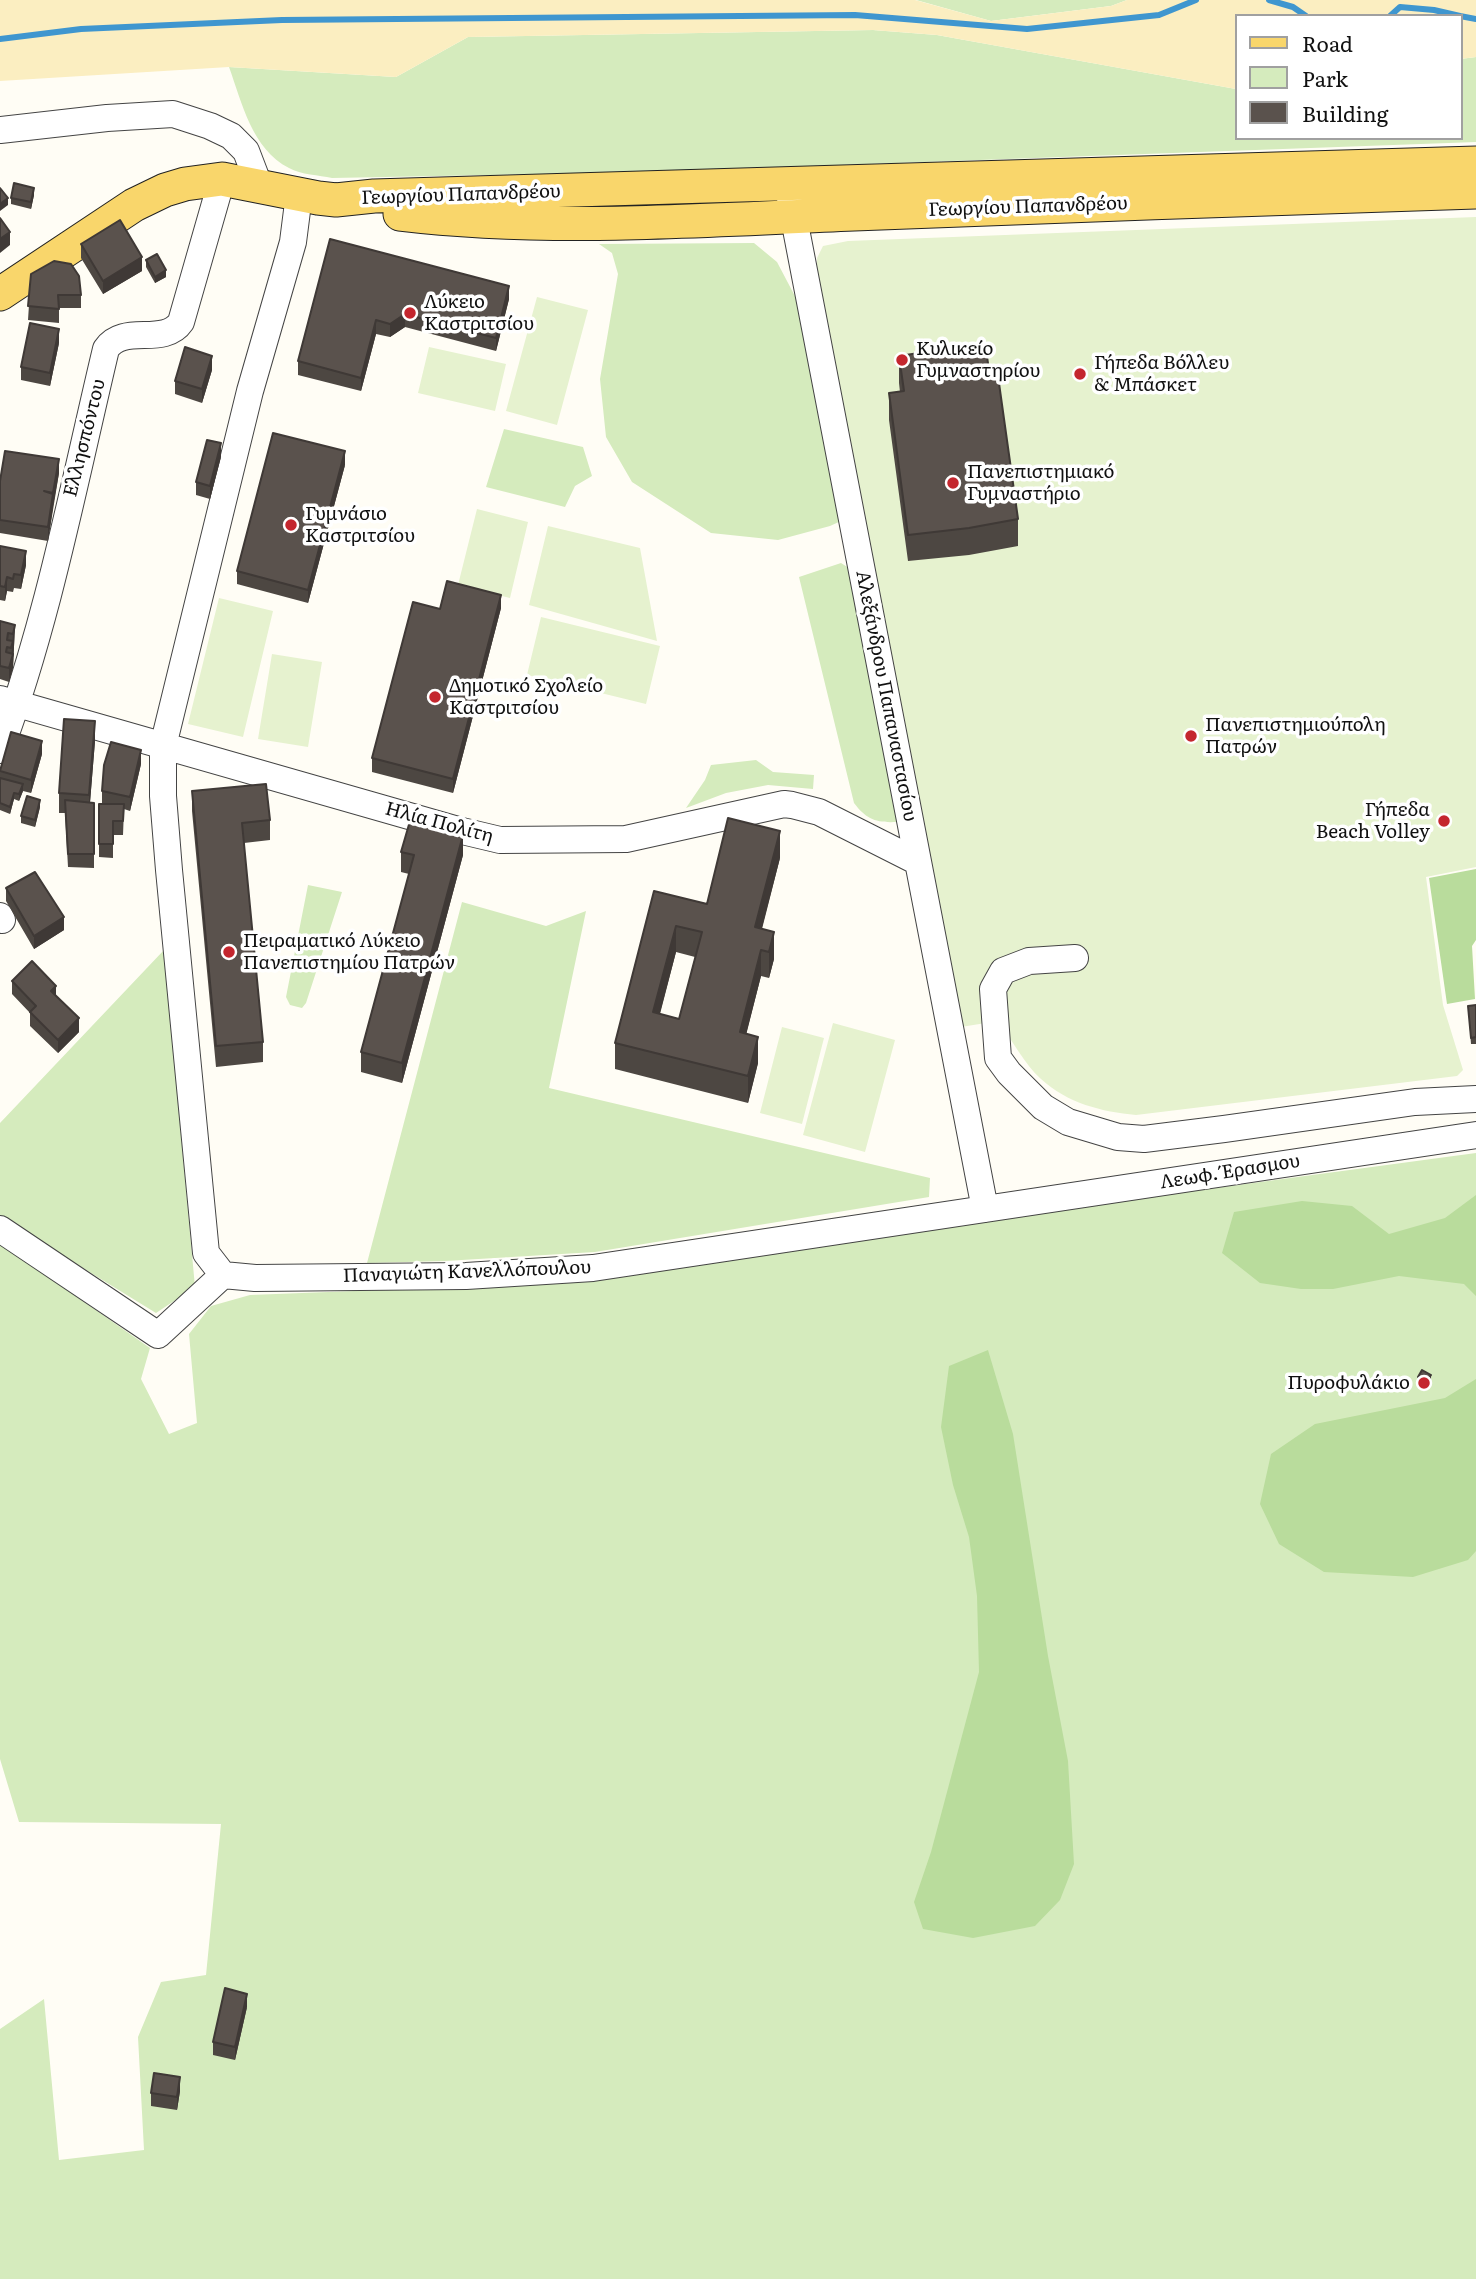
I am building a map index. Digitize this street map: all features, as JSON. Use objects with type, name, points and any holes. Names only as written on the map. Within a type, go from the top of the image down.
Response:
[{"type":"main road","name":"Γεωργίου Παπανδρέου","points":[[336,200],[374,196],[1476,163]]},
{"type":"main road","points":[[0,294],[106,222],[151,196],[185,184],[222,179],[336,200]]},
{"type":"main road","name":"Γεωργίου Παπανδρέου","points":[[336,200],[376,211],[488,221],[605,222],[1476,192]]},
{"type":"street","points":[[0,130],[139,115],[176,114],[209,126],[236,141],[251,160],[259,185]]},
{"type":"street","name":"Ελλησπόντου","points":[[0,750],[9,702],[39,625],[106,349],[111,341],[120,337],[176,330],[181,322],[222,179]]},
{"type":"street","name":"Αλεξάνδρου Παπαναστασίου","points":[[786,183],[985,1209]]},
{"type":"street","points":[[0,1229],[158,1335],[223,1275],[206,1252],[169,870],[163,796],[163,746],[253,379],[293,242],[299,195]]},
{"type":"street","name":"Ηλία Πολίτη","points":[[9,702],[500,840],[625,839],[784,804],[819,812],[918,862]]},
{"type":"street","points":[[1075,958],[1029,961],[1003,971],[993,989],[998,1058],[1009,1073],[1044,1107],[1068,1122],[1118,1137],[1144,1139],[1415,1101],[1476,1099]]},
{"type":"street","name":"Λεωφ. Έρασμου","points":[[985,1209],[1476,1135]]},
{"type":"street","name":"Παναγιώτη Κανελλόπουλου","points":[[223,1275],[255,1278],[466,1276],[593,1268],[985,1209]]},
{"type":"green space","points":[[916,0],[1127,0],[1111,6],[991,21]]},
{"type":"green space","points":[[873,30],[937,35],[1234,89],[1234,140],[1462,140],[1462,59],[1476,57],[1476,142],[649,172],[332,178],[294,170],[276,160],[250,124],[229,67],[396,77],[468,37]]},
{"type":"green space","name":"Πανεπιστημιούπολη Πατρών","points":[[1476,217],[1476,867],[1426,877],[1443,1005],[1463,1070],[1457,1076],[1136,1115],[1098,1109],[1074,1100],[1051,1087],[1035,1073],[998,1021],[961,1027],[817,281],[817,258],[823,246],[848,241]]},
{"type":"green space","points":[[754,243],[777,262],[797,300],[841,521],[778,540],[711,533],[632,482],[606,437],[600,379],[618,274],[612,253],[599,244]]},
{"type":"green space","points":[[537,297],[588,310],[557,425],[506,411]]},
{"type":"green space","points":[[429,347],[506,364],[495,411],[418,393]]},
{"type":"green space","points":[[504,429],[583,447],[592,476],[575,486],[565,507],[486,487]]},
{"type":"green space","points":[[477,509],[528,522],[510,598],[458,585]]},
{"type":"green space","points":[[548,526],[640,548],[657,641],[529,605]]},
{"type":"green space","points":[[841,563],[852,570],[899,813],[896,822],[872,819],[854,803],[799,577]]},
{"type":"green space","points":[[219,598],[273,611],[243,737],[188,724]]},
{"type":"green space","points":[[541,617],[660,646],[646,704],[527,675]]},
{"type":"green space","points":[[272,654],[322,662],[308,747],[258,739]]},
{"type":"green space","points":[[756,760],[773,772],[814,775],[813,789],[768,785],[726,793],[686,808],[705,780],[711,765]]},
{"type":"green space","points":[[1476,869],[1476,940],[1472,946],[1475,999],[1447,1004],[1429,878]]},
{"type":"green space","points":[[308,885],[342,892],[306,1003],[302,1008],[290,1005],[286,997]]},
{"type":"green space","points":[[462,902],[546,926],[586,911],[549,1088],[930,1178],[929,1197],[595,1252],[367,1263]]},
{"type":"green space","points":[[164,950],[195,1287],[156,1313],[0,1217],[0,1123]]},
{"type":"green space","points":[[833,1023],[895,1040],[865,1152],[803,1135]]},
{"type":"green space","points":[[782,1027],[824,1038],[802,1124],[760,1113]]},
{"type":"green space","points":[[1476,1153],[1476,2279],[0,2279],[0,2029],[44,1999],[59,2160],[144,2150],[138,2037],[161,1982],[206,1975],[221,1824],[19,1822],[0,1759],[0,1243],[150,1348],[141,1379],[169,1434],[197,1423],[189,1334],[211,1306],[250,1295],[589,1282],[1000,1217]]},
{"type":"green space","points":[[1476,1195],[1476,1296],[1464,1284],[1399,1276],[1333,1289],[1301,1289],[1260,1283],[1222,1253],[1234,1212],[1302,1201],[1352,1206],[1389,1234],[1445,1218]]},
{"type":"green space","points":[[988,1350],[1013,1434],[1048,1656],[1068,1761],[1074,1864],[1060,1900],[1035,1926],[973,1938],[923,1929],[914,1902],[931,1852],[979,1672],[977,1596],[969,1537],[953,1485],[941,1427],[949,1366]]},
{"type":"green space","points":[[1476,1379],[1476,1551],[1468,1560],[1413,1577],[1324,1572],[1279,1544],[1260,1504],[1271,1454],[1315,1424],[1445,1398]]},
{"type":"sand","points":[[0,0],[915,0],[991,21],[1111,6],[1127,0],[1476,0],[1476,57],[1462,59],[1462,14],[1234,14],[1234,89],[937,35],[873,30],[468,37],[396,77],[229,67],[0,81]]},
{"type":"building","points":[[14,183],[34,188],[31,202],[11,198]]},
{"type":"building","points":[[0,188],[8,198],[0,204]]},
{"type":"building","points":[[0,218],[10,232],[0,239]]},
{"type":"building","points":[[120,220],[142,257],[103,281],[81,244]]},
{"type":"building","name":"Λύκειο Καστριτσίου","points":[[330,239],[509,286],[496,338],[405,314],[390,324],[376,320],[361,378],[298,361]]},
{"type":"building","points":[[157,254],[166,270],[155,277],[146,260]]},
{"type":"building","points":[[54,261],[71,264],[79,276],[81,295],[58,295],[59,309],[28,306],[31,274]]},
{"type":"building","points":[[30,323],[59,329],[50,373],[21,367]]},
{"type":"building","name":"Πανεπιστημιακό Γυμναστήριο","points":[[985,343],[990,377],[998,376],[1018,519],[908,535],[889,393],[904,391],[899,356]]},
{"type":"building","points":[[185,347],[212,356],[202,389],[175,381]]},
{"type":"building","name":"Γυμνάσιο Καστριτσίου","points":[[273,433],[345,451],[308,590],[237,571]]},
{"type":"building","points":[[207,440],[221,443],[210,486],[196,482]]},
{"type":"building","points":[[5,451],[59,459],[53,493],[44,491],[53,494],[48,527],[0,520],[0,481]]},
{"type":"building","points":[[0,546],[26,551],[21,575],[14,574],[13,579],[7,577],[5,587],[0,586]]},
{"type":"building","name":"Δημοτικό Σχολείο Καστριτσίου","points":[[447,581],[501,595],[453,779],[372,758],[413,602],[440,609]]},
{"type":"building","points":[[0,621],[15,625],[13,634],[8,633],[7,640],[13,641],[6,652],[13,654],[9,668],[0,666]]},
{"type":"building","points":[[64,719],[95,721],[89,795],[59,793]]},
{"type":"building","points":[[11,732],[42,741],[31,780],[0,771]]},
{"type":"building","points":[[111,742],[141,750],[130,797],[102,791],[104,765]]},
{"type":"building","points":[[0,778],[23,784],[19,794],[14,793],[10,807],[0,803]]},
{"type":"building","name":"Πειραματικό Λύκειο Πανεπιστημίου Πατρών","points":[[266,784],[270,820],[242,823],[263,1042],[216,1046],[192,791]]},
{"type":"building","points":[[27,796],[40,800],[35,820],[21,816]]},
{"type":"building","points":[[65,800],[94,803],[94,854],[68,854]]},
{"type":"building","points":[[99,804],[124,804],[123,821],[113,821],[113,844],[99,844]]},
{"type":"building","points":[[728,818],[780,831],[755,927],[774,932],[769,952],[761,950],[740,1032],[758,1037],[748,1076],[615,1043],[654,891],[707,904]],"holes":[[[676,926],[702,932],[679,1019],[653,1012]]]},
{"type":"building","points":[[410,821],[463,835],[402,1063],[361,1052],[414,855],[401,852]]},
{"type":"building","points":[[35,872],[64,917],[34,936],[6,888]]},
{"type":"building","points":[[32,961],[56,986],[51,991],[79,1018],[58,1040],[30,1012],[36,1006],[12,981]]},
{"type":"building","points":[[1476,1005],[1476,1037],[1471,1038],[1468,1006]]},
{"type":"building","points":[[1422,1370],[1431,1375],[1426,1382],[1418,1377]]},
{"type":"building","points":[[225,1988],[247,1994],[235,2047],[213,2042]]},
{"type":"building","points":[[154,2073],[180,2077],[177,2097],[151,2093]]},
{"type":"waterway","points":[[0,39],[81,29],[282,20],[855,15],[1027,29],[1159,15],[1196,0]]},
{"type":"waterway","points":[[1269,0],[1293,7],[1303,14]]},
{"type":"waterway","points":[[1392,14],[1400,7],[1451,14]]},
{"type":"waterway","points":[[1462,16],[1476,19]]},
{"type":"place","name":"Λύκειο Καστριτσίου","points":[[410,313]]},
{"type":"place","name":"Κυλικείο Γυμναστηρίου","points":[[902,360]]},
{"type":"place","name":"Γήπεδα Βόλλευ & Μπάσκετ","points":[[1080,374]]},
{"type":"place","name":"Πανεπιστημιακό Γυμναστήριο","points":[[953,483]]},
{"type":"place","name":"Γυμνάσιο Καστριτσίου","points":[[291,525]]},
{"type":"place","name":"Δημοτικό Σχολείο Καστριτσίου","points":[[435,697]]},
{"type":"place","name":"Πανεπιστημιούπολη Πατρών","points":[[1191,736]]},
{"type":"place","name":"Γήπεδα Beach Volley","points":[[1444,821]]},
{"type":"place","name":"Πειραματικό Λύκειο Πανεπιστημίου Πατρών","points":[[229,952]]},
{"type":"place","name":"Πυροφυλάκιο","points":[[1424,1383]]}]
